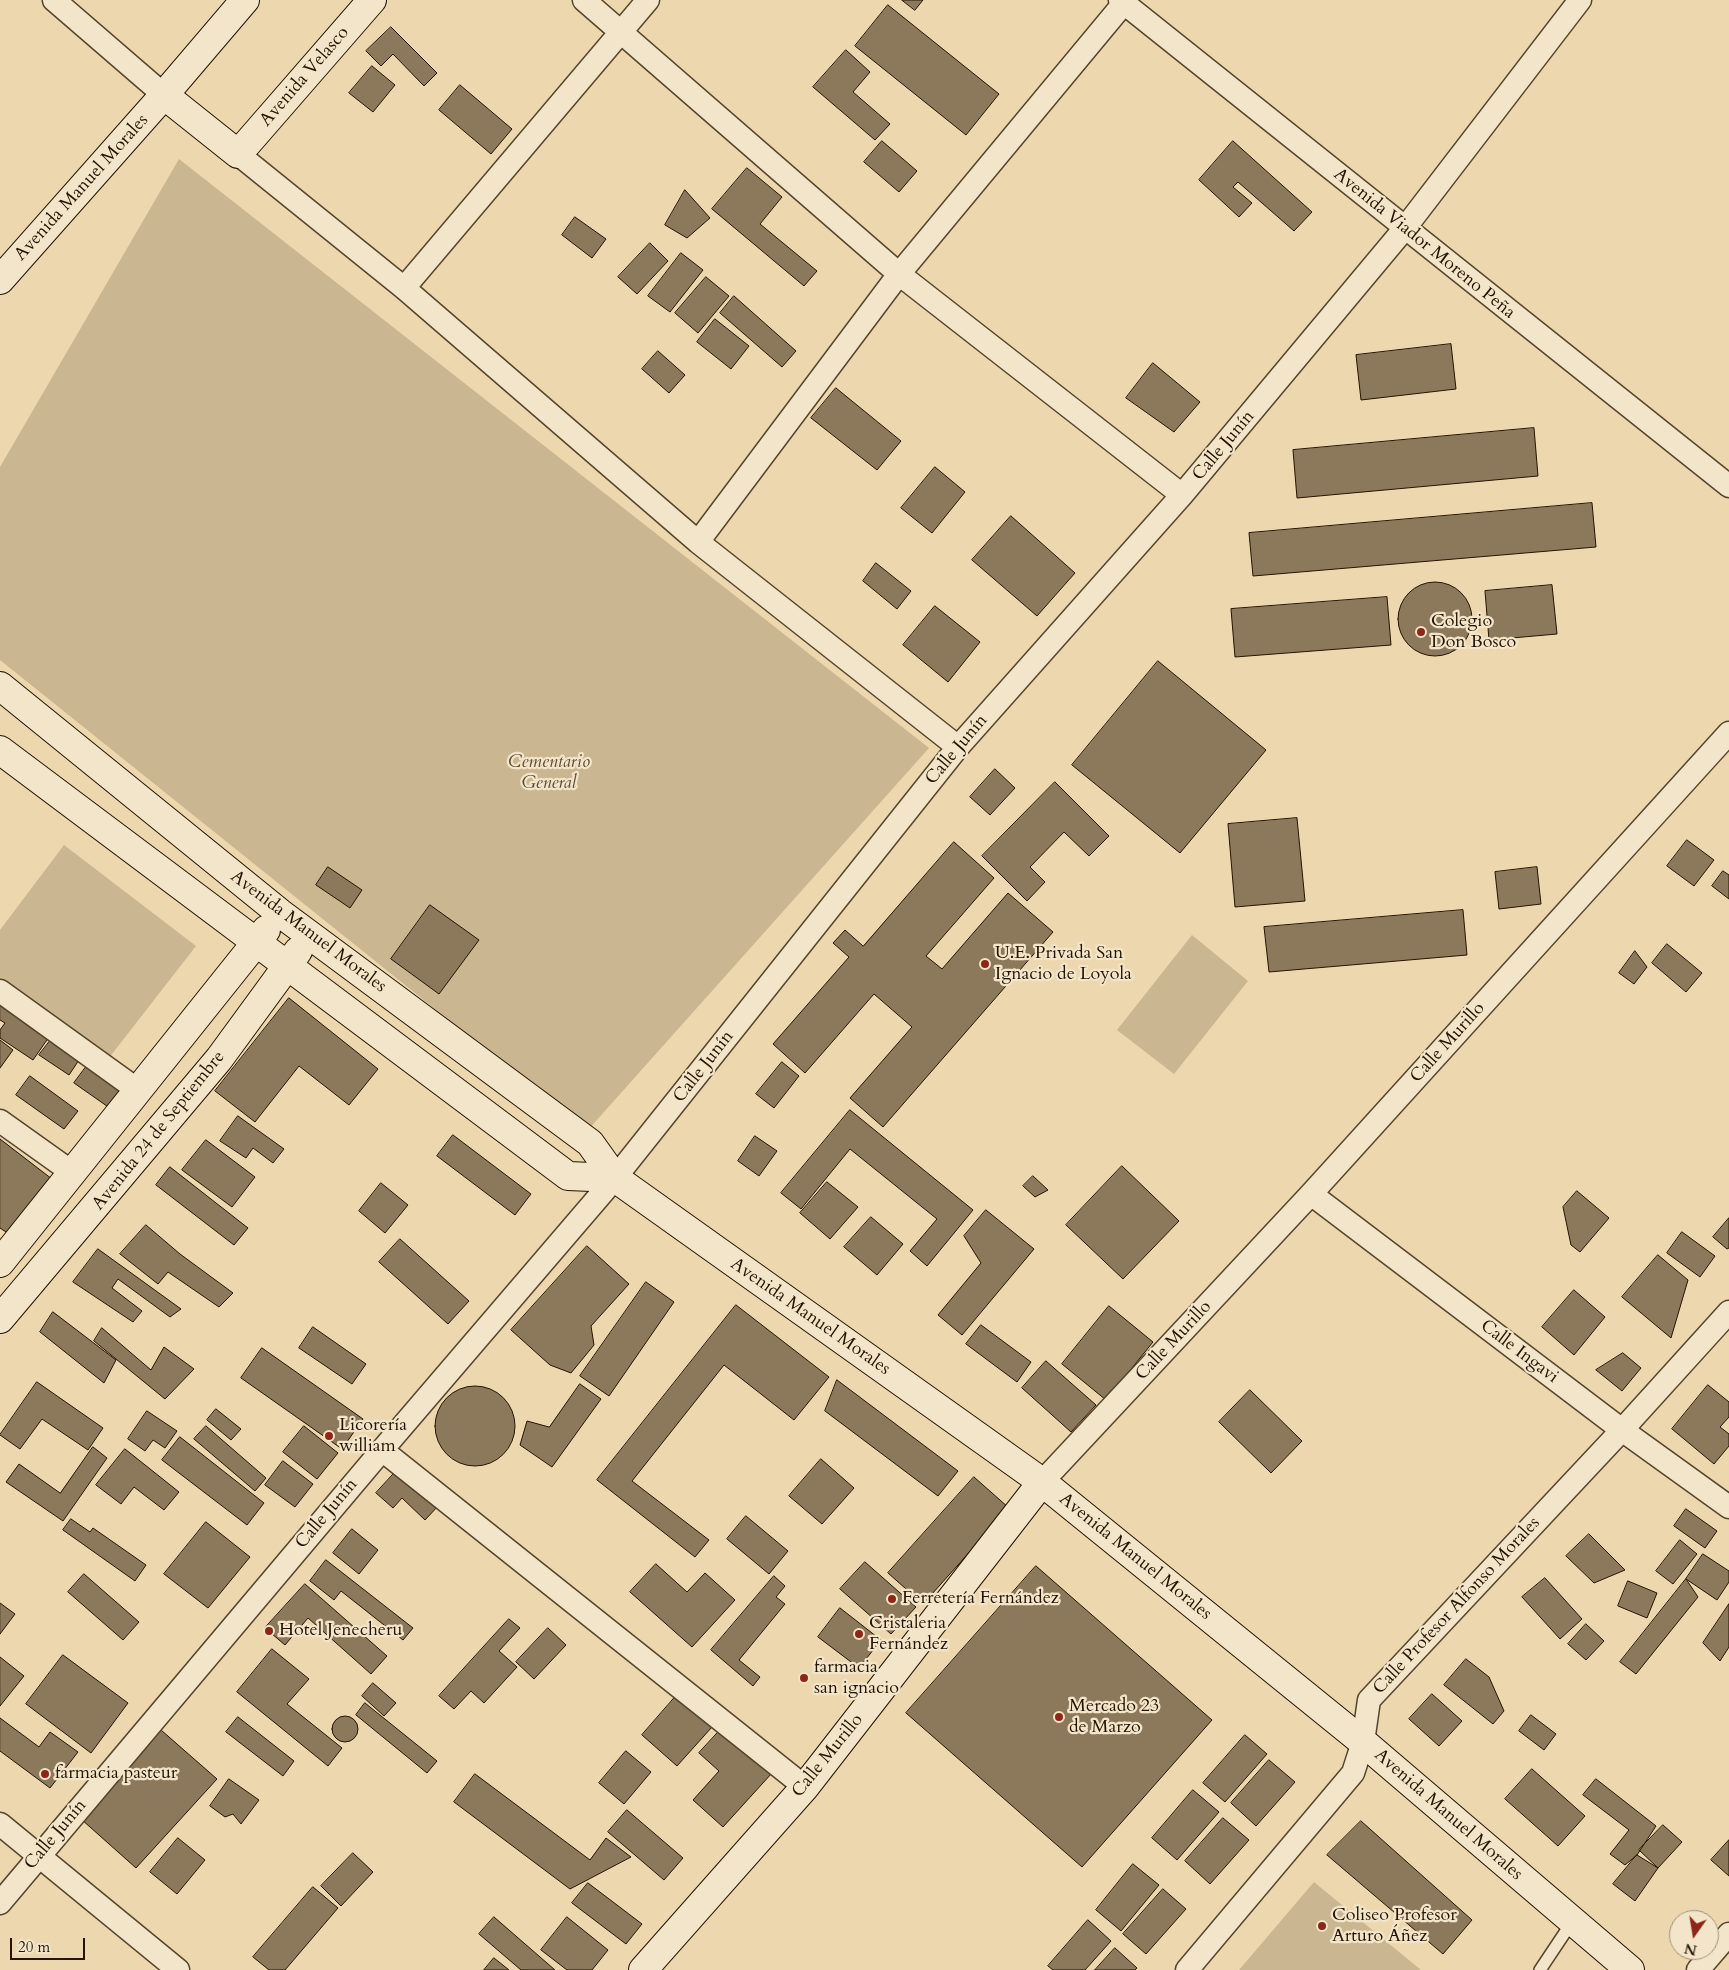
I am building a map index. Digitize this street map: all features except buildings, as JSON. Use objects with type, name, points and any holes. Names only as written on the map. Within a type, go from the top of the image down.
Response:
[{"type":"street","points":[[54,0],[164,95],[404,288],[698,542],[958,747]]},
{"type":"street","points":[[164,95],[245,0]]},
{"type":"street","name":"Avenida Velasco","points":[[238,154],[372,0]]},
{"type":"street","points":[[584,0],[622,31],[899,274],[1182,495]]},
{"type":"street","points":[[404,288],[648,0]]},
{"type":"street","name":"Calle Junín","points":[[0,1903],[382,1450],[615,1178],[958,747],[1182,495],[1405,228],[1580,0]]},
{"type":"street","points":[[698,542],[899,274],[1122,2]]},
{"type":"street","name":"Avenida Viador Moreno Peña","points":[[1122,2],[1729,486]]},
{"type":"street","name":"Avenida Manuel Morales","points":[[0,280],[164,95]]},
{"type":"street","name":"Avenida Manuel Morales","points":[[0,686],[280,913],[590,1143],[615,1178],[1042,1482],[1363,1742],[1630,1970]]},
{"type":"street","name":"Calle Murillo","points":[[643,1970],[804,1787],[1042,1482],[1311,1194],[1729,733]]},
{"type":"street","points":[[0,750],[256,944],[568,1176],[615,1178]]},
{"type":"street","points":[[0,1263],[280,913]]},
{"type":"street","name":"Avenida 24 de Septiembre","points":[[0,1319],[219,1059],[310,935]]},
{"type":"street","points":[[0,992],[139,1091]]},
{"type":"street","points":[[0,1121],[73,1173]]},
{"type":"street","name":"Calle Ingavi","points":[[1311,1194],[1622,1430],[1729,1507]]},
{"type":"street","name":"Calle Profesor Alfonso Morales","points":[[1187,1970],[1353,1773],[1363,1742],[1369,1700],[1622,1430],[1729,1312]]},
{"type":"street","points":[[382,1450],[804,1787]]},
{"type":"street","points":[[0,1824],[178,1970]]},
{"type":"street","points":[[1698,1970],[1729,1934]]},
{"type":"lane","points":[[1540,1970],[1572,1922]]},
{"type":"green space","name":"Cementario General","points":[[179,159],[929,748],[587,1131],[0,660],[0,467]]},
{"type":"green space","points":[[64,845],[196,946],[105,1063],[0,983],[0,930]]},
{"type":"green space","points":[[1192,935],[1248,981],[1174,1074],[1117,1030]]},
{"type":"green space","name":"Coliseo Profesor Arturo Áñez","points":[[1314,1882],[1421,1970],[1239,1970]]},
{"type":"place","name":"Colegio Don Bosco","points":[[1421,632]]},
{"type":"place","name":"U.E. Privada San Ignacio de Loyola","points":[[985,964]]},
{"type":"place","name":"Licorería william","points":[[329,1436]]},
{"type":"place","name":"Ferretería Fernández","points":[[892,1599]]},
{"type":"place","name":"Hotel Jenecheru","points":[[269,1631]]},
{"type":"place","name":"Cristaleria Fernández","points":[[859,1634]]},
{"type":"place","name":"farmacia san ignacio","points":[[804,1678]]},
{"type":"place","name":"Mercado 23 de Marzo","points":[[1059,1717]]},
{"type":"place","name":"farmacia pasteur","points":[[45,1774]]},
{"type":"place","name":"Coliseo Profesor Arturo Áñez","points":[[1322,1926]]}]
